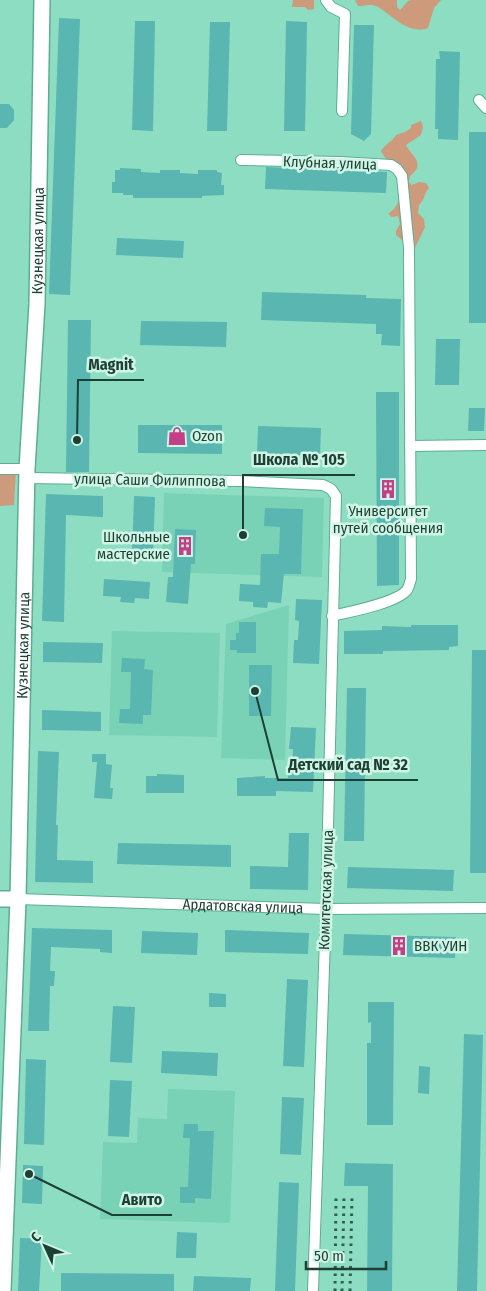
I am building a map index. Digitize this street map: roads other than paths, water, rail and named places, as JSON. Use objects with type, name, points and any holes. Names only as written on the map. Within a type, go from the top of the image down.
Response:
[{"type":"street","name":"Кузнецкая улица","points":[[3,1291],[18,899],[27,473],[37,304],[42,0]]},
{"type":"street","points":[[326,0],[331,7],[345,14],[342,112]]},
{"type":"street","name":"Клубная улица","points":[[240,160],[391,165],[402,176],[409,248],[411,579],[408,589],[402,595],[366,608],[332,616]]},
{"type":"street","points":[[410,446],[486,446]]},
{"type":"street","name":"улица Саши Филиппова","points":[[0,469],[27,473],[323,485],[331,489]]},
{"type":"street","name":"Комитетская улица","points":[[313,1291],[326,908],[336,496],[331,489]]},
{"type":"street","name":"Ардатовская улица","points":[[0,898],[326,908],[486,908]]},
{"type":"railway","points":[[350,1291],[352,1196]]},
{"type":"railway","points":[[335,1291],[336,1197]]},
{"type":"railway","points":[[342,1291],[344,1197]]},
{"type":"place","name":"Ozon","points":[[177,436]]},
{"type":"place","name":"Magnit","points":[[77,440]]},
{"type":"place","name":"Университет путей сообщения","points":[[388,489]]},
{"type":"place","name":"Школа № 105","points":[[243,535]]},
{"type":"place","name":"Школьные мастерские","points":[[185,546]]},
{"type":"place","name":"Детский сад № 32","points":[[255,691]]},
{"type":"place","name":"ВВК УИН","points":[[399,946]]},
{"type":"place","name":"Авито","points":[[29,1174]]}]
